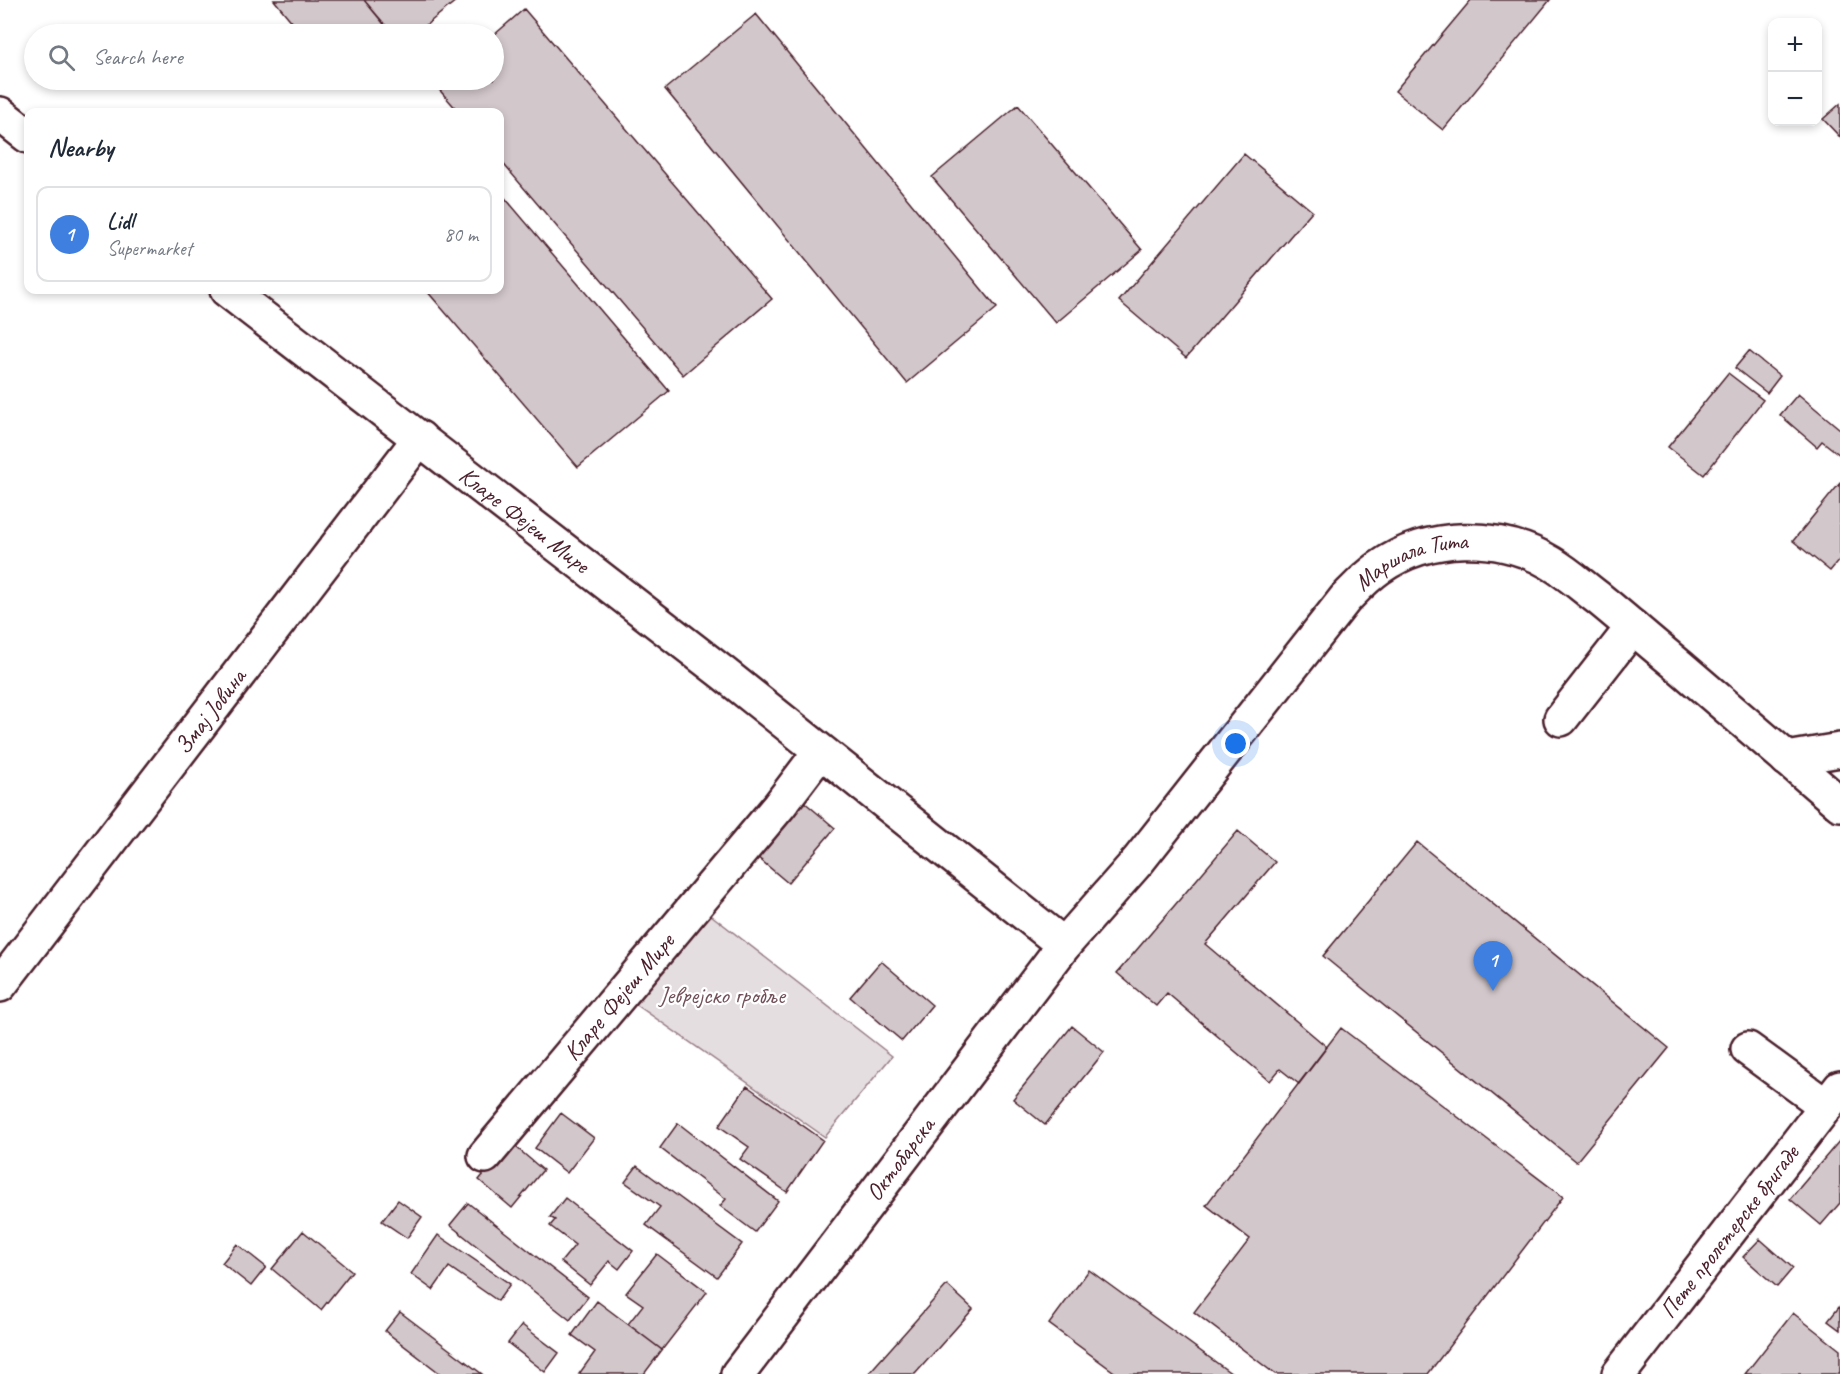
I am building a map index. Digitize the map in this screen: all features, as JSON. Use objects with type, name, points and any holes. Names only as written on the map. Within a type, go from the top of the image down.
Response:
[{"type":"street","name":"Кларе Фејеш Мире","points":[[232,294],[714,665],[820,752],[1065,945]]},
{"type":"street","name":"Змај Јовина","points":[[0,985],[420,438]]},
{"type":"street","name":"Маршала Тита","points":[[1065,945],[1138,861],[1345,599],[1380,568],[1398,557],[1437,544],[1460,541],[1511,546],[1533,553],[1566,572],[1840,804]]},
{"type":"street","points":[[1562,719],[1633,627]]},
{"type":"street","points":[[1787,759],[1840,750]]},
{"type":"street","name":"Кларе Фејеш Мире","points":[[484,1156],[779,806],[820,752]]},
{"type":"street","name":"Октобарска","points":[[738,1374],[1065,945]]},
{"type":"street","points":[[1748,1049],[1833,1097]]},
{"type":"street","name":"Пете пролетерске бригаде","points":[[1618,1374],[1833,1097]]},
{"type":"green space","name":"Јеврејско гробље","points":[[707,912],[892,1056],[825,1137],[634,1003]]},
{"type":"building","points":[[274,0],[364,0],[384,24],[294,24]]},
{"type":"building","points":[[364,0],[457,0],[427,24],[384,24]]},
{"type":"building","points":[[1471,0],[1550,0],[1443,130],[1395,91]]},
{"type":"building","points":[[524,9],[772,299],[683,375],[504,165],[504,108],[455,108],[439,90],[504,90],[504,26]]},
{"type":"building","points":[[756,14],[997,308],[907,383],[665,89]]},
{"type":"building","points":[[1840,104],[1840,137],[1823,119]]},
{"type":"building","points":[[1018,105],[1142,250],[1056,323],[932,177]]},
{"type":"building","points":[[1244,154],[1312,211],[1186,358],[1119,301]]},
{"type":"building","points":[[504,197],[669,391],[578,467],[429,294],[504,294]]},
{"type":"building","points":[[1749,351],[1780,376],[1767,393],[1735,368]]},
{"type":"building","points":[[1728,373],[1763,400],[1704,475],[1668,447]]},
{"type":"building","points":[[1798,394],[1840,429],[1840,455],[1822,441],[1817,447],[1780,415]]},
{"type":"building","points":[[1840,483],[1840,559],[1830,571],[1793,541]]},
{"type":"building","points":[[803,801],[835,828],[788,883],[756,856]]},
{"type":"building","points":[[1238,831],[1275,862],[1205,944],[1327,1047],[1299,1084],[1280,1069],[1270,1081],[1167,993],[1156,1006],[1117,973]]},
{"type":"building","points":[[1417,842],[1669,1048],[1576,1162],[1323,956]]},
{"type":"building","points":[[881,961],[932,1005],[902,1041],[850,997]]},
{"type":"building","points":[[1072,1026],[1104,1052],[1045,1125],[1013,1099]]},
{"type":"building","points":[[1341,1028],[1563,1197],[1428,1374],[1275,1374],[1194,1312],[1250,1239],[1206,1205]]},
{"type":"building","points":[[747,1086],[823,1140],[787,1192],[740,1159],[749,1147],[719,1126]]},
{"type":"building","points":[[561,1113],[594,1138],[567,1173],[535,1148]]},
{"type":"building","points":[[678,1123],[778,1201],[755,1232],[720,1206],[726,1199],[660,1148]]},
{"type":"building","points":[[1840,1140],[1840,1203],[1821,1225],[1790,1199]]},
{"type":"building","points":[[510,1142],[543,1170],[512,1208],[479,1180]]},
{"type":"building","points":[[637,1166],[742,1244],[717,1277],[646,1225],[660,1207],[625,1182]]},
{"type":"building","points":[[565,1198],[633,1251],[619,1269],[609,1261],[590,1285],[561,1262],[575,1245],[550,1226],[555,1220],[550,1217]]},
{"type":"building","points":[[398,1200],[422,1217],[407,1238],[382,1221]]},
{"type":"building","points":[[468,1203],[588,1297],[570,1320],[450,1225]]},
{"type":"building","points":[[303,1231],[352,1271],[321,1310],[272,1269]]},
{"type":"building","points":[[438,1235],[510,1284],[498,1301],[449,1267],[433,1290],[411,1274]]},
{"type":"building","points":[[1760,1239],[1793,1268],[1777,1287],[1743,1257]]},
{"type":"building","points":[[237,1244],[266,1267],[251,1286],[222,1263]]},
{"type":"building","points":[[657,1254],[707,1292],[662,1350],[628,1324],[643,1305],[626,1293]]},
{"type":"building","points":[[1089,1270],[1232,1374],[1117,1374],[1049,1324]]},
{"type":"building","points":[[947,1285],[973,1309],[915,1374],[868,1374]]},
{"type":"building","points":[[597,1301],[662,1350],[644,1374],[579,1374],[595,1352],[572,1335]]},
{"type":"building","points":[[1840,1306],[1840,1330],[1828,1321]]},
{"type":"building","points":[[400,1312],[482,1374],[441,1374],[385,1331]]},
{"type":"building","points":[[1793,1313],[1840,1350],[1840,1372],[1838,1374],[1745,1374]]},
{"type":"building","points":[[522,1325],[559,1353],[545,1372],[508,1343]]},
{"type":"place","name":"Lidl","points":[[1493,991]]}]
